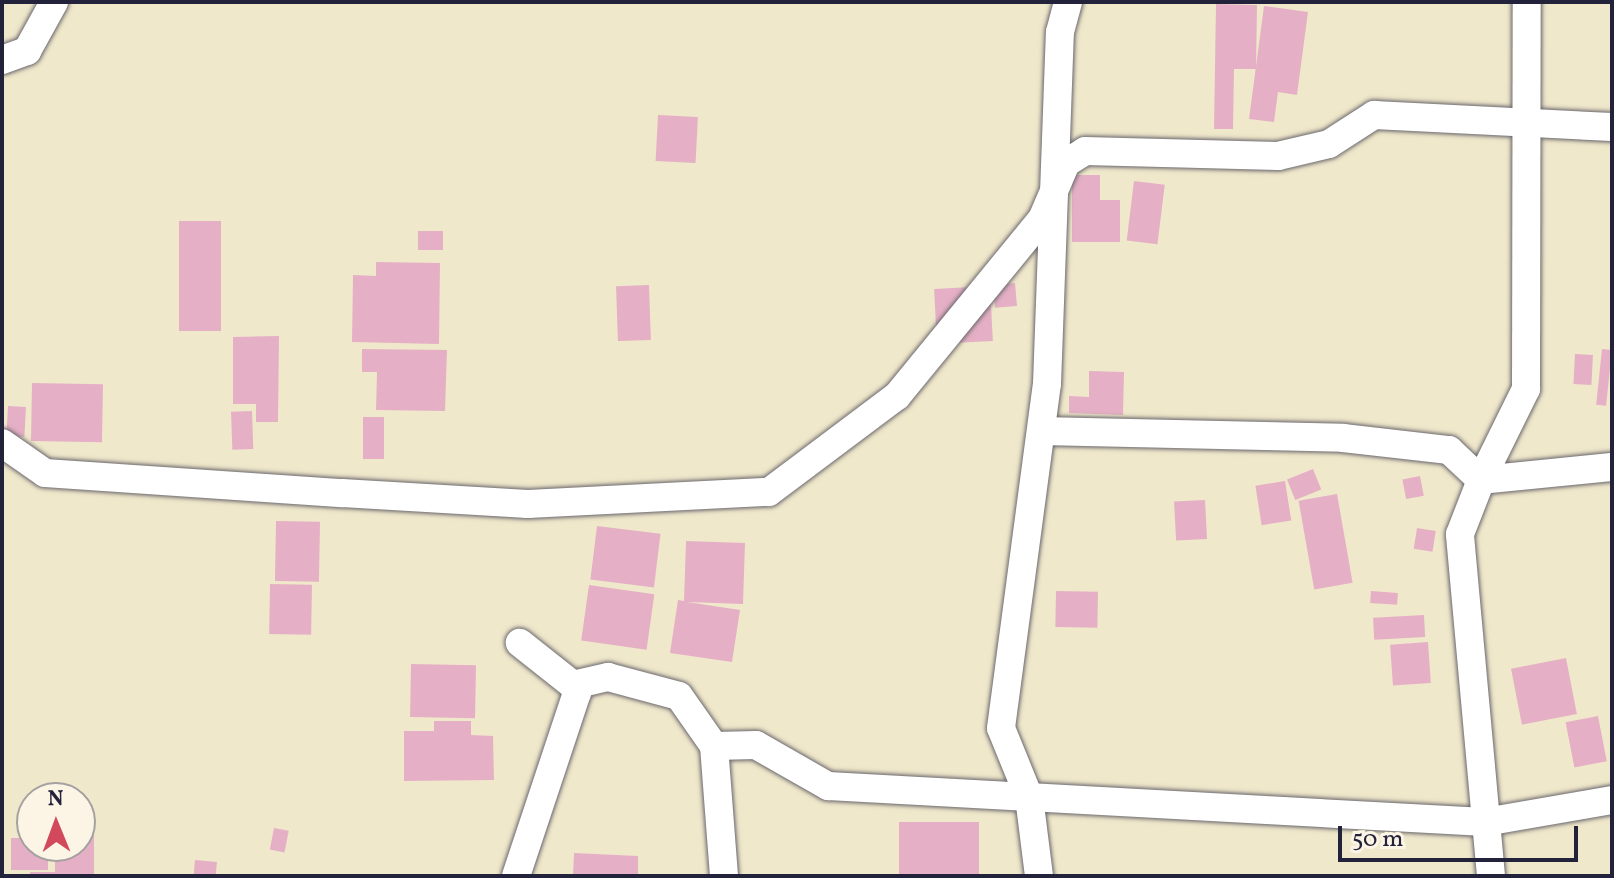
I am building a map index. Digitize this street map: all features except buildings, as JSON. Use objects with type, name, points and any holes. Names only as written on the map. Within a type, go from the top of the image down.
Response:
[{"type":"street","points":[[2,60],[27,51],[54,2]]},
{"type":"street","points":[[1039,876],[1029,797],[1001,728],[1047,384],[1060,32],[1068,2]]},
{"type":"street","points":[[1491,876],[1460,534],[1481,480],[1526,389],[1527,2]]},
{"type":"street","points":[[2,443],[45,473],[342,493],[528,504],[769,492],[897,396],[1042,219],[1066,163],[1085,151],[1278,156],[1329,144],[1374,115],[1612,127]]},
{"type":"street","points":[[1041,431],[1343,438],[1449,450],[1481,480],[1612,467]]},
{"type":"street","points":[[516,876],[577,693],[573,685],[520,643]]},
{"type":"street","points":[[573,685],[608,677],[679,696],[714,746],[724,876]]},
{"type":"street","points":[[714,746],[756,745],[828,786],[1485,822],[1612,800]]}]
